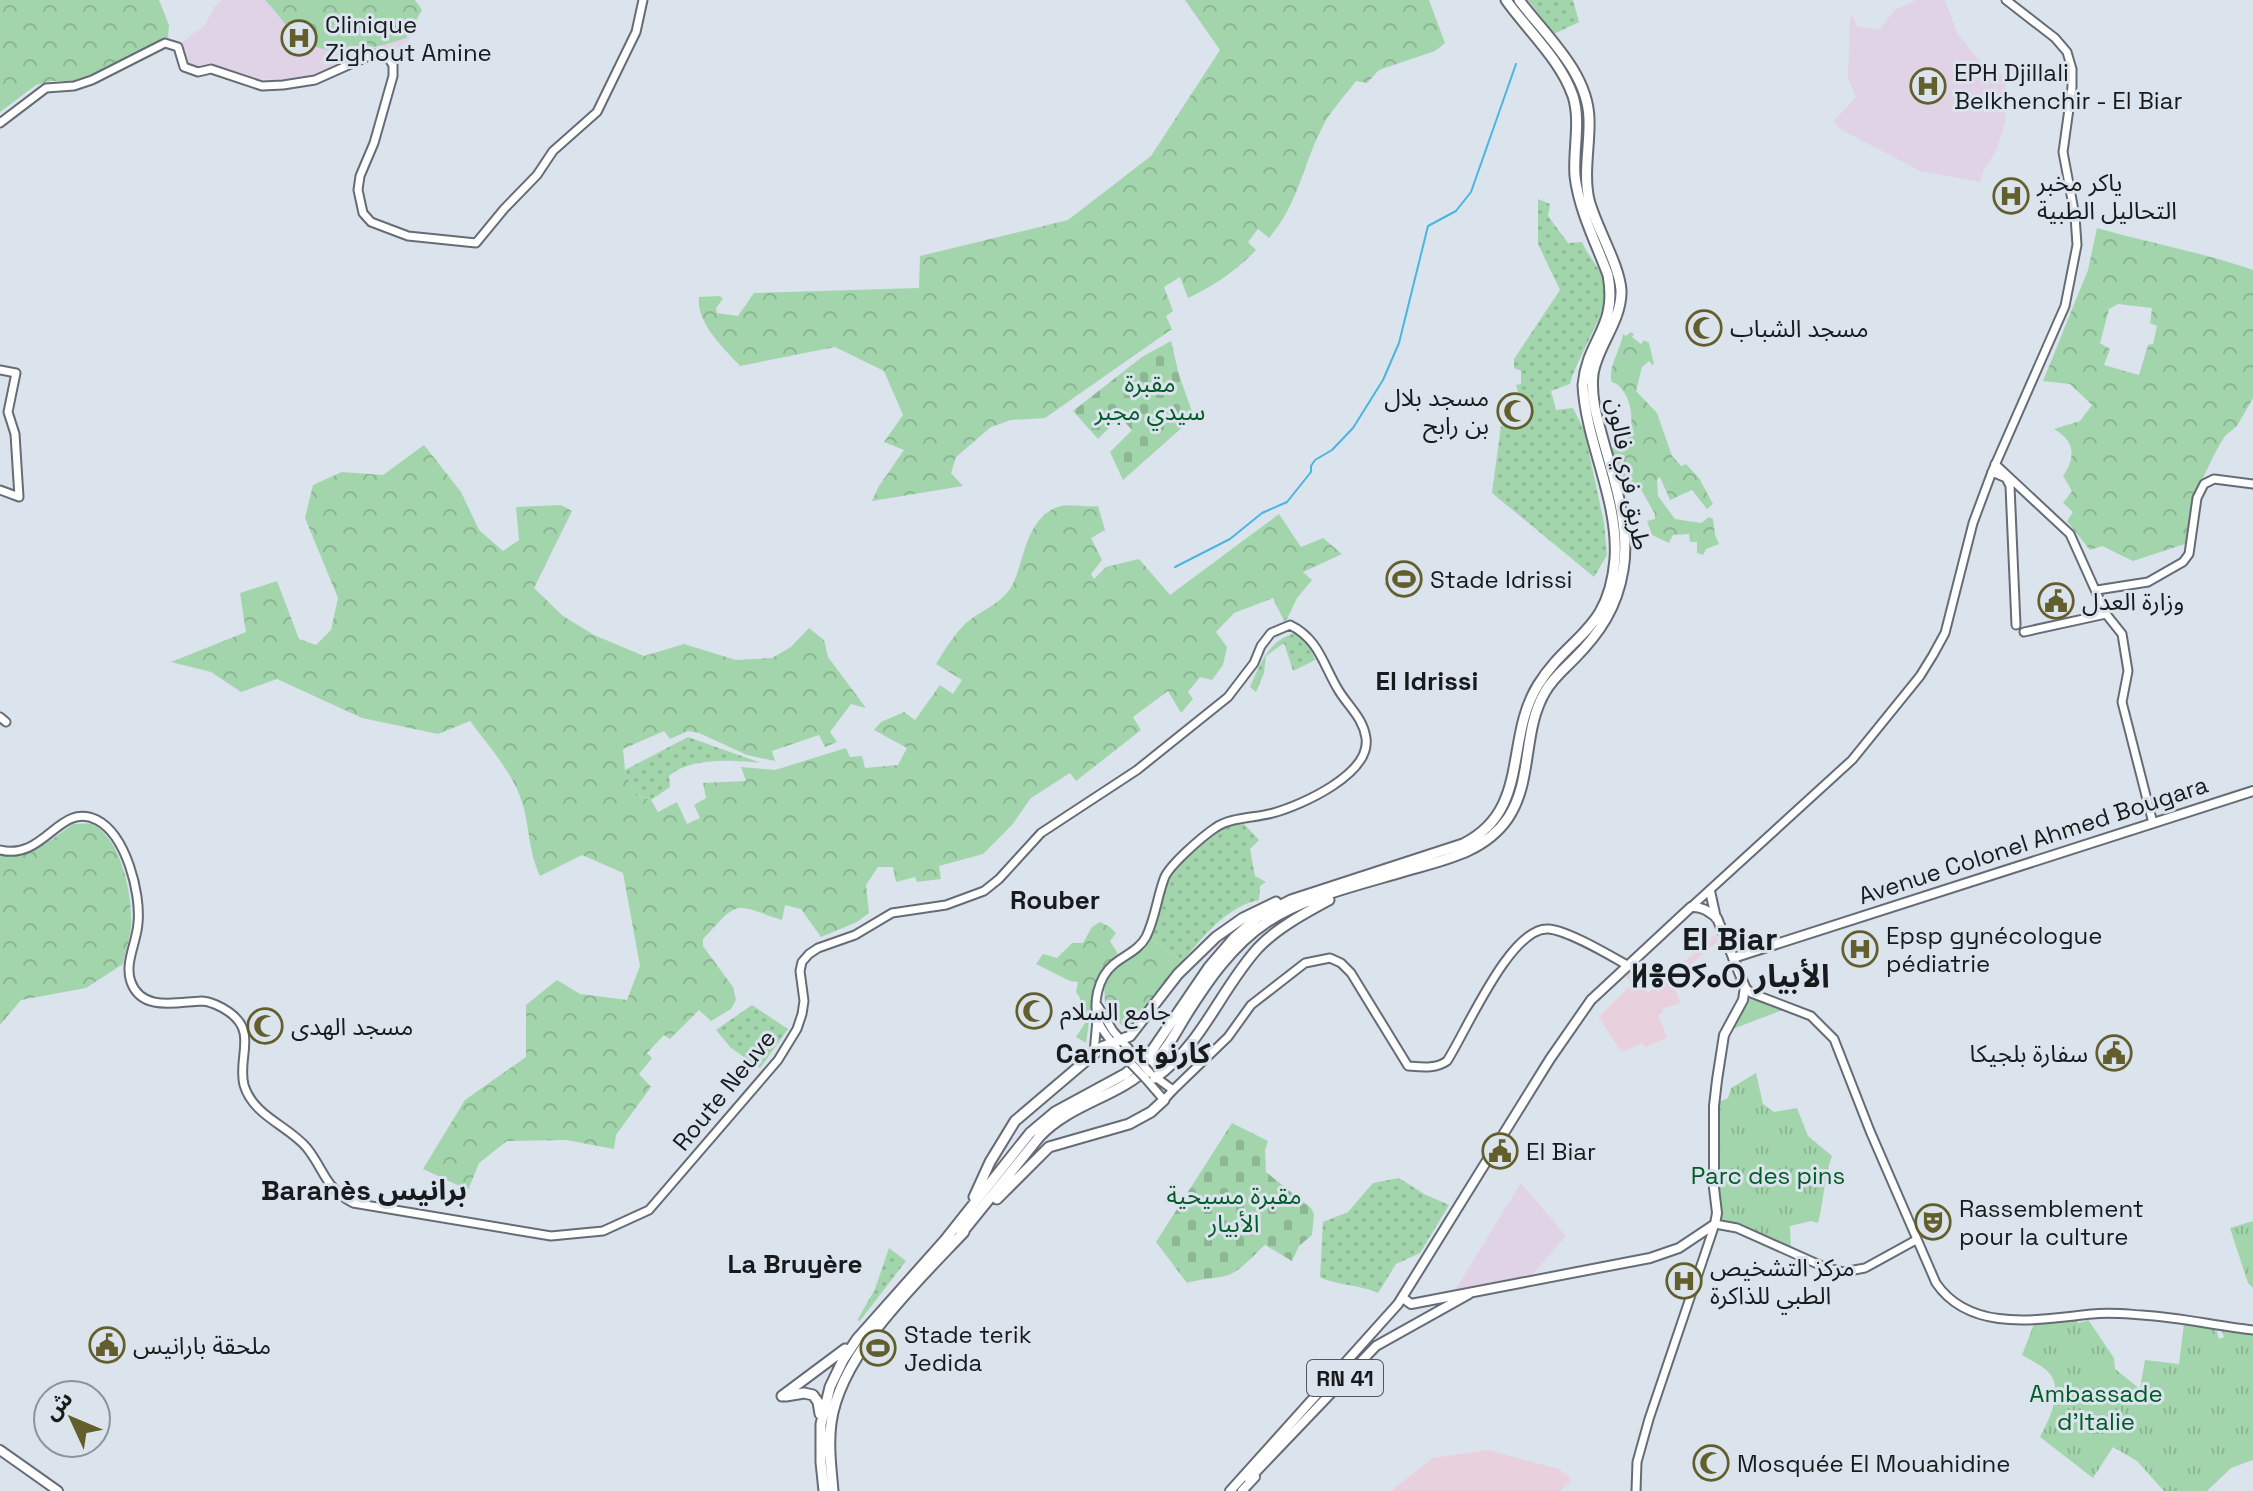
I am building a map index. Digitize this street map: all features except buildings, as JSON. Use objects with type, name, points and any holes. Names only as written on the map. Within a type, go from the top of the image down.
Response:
[{"type":"highway","points":[[948,1236],[971,1204],[990,1162],[1015,1121],[1094,1053],[1121,1047],[1193,958],[1243,918],[1272,903],[1463,844],[1492,822],[1508,797],[1527,707],[1541,681],[1596,620],[1605,605],[1613,571],[1613,529],[1583,385],[1586,365],[1610,314],[1611,289],[1579,196],[1575,175],[1575,107],[1572,94],[1561,71],[1506,0]]},
{"type":"highway","name":"طريق فري فالون","points":[[1362,885],[1465,853],[1499,830],[1515,804],[1530,728],[1544,692],[1598,633],[1616,602],[1624,568],[1625,540],[1595,413],[1593,381],[1598,357],[1613,326],[1621,289],[1589,197],[1589,119],[1585,95],[1574,71],[1519,0]]},
{"type":"highway","points":[[824,1491],[818,1402],[813,1395],[804,1393],[782,1396],[834,1360],[864,1330],[948,1236],[1040,1123],[1061,1108],[1125,1074],[1149,1055],[1193,988],[1244,929],[1277,906],[1333,885]]},
{"type":"highway","points":[[1150,1078],[1168,1069],[1203,1030],[1259,948],[1279,930],[1308,912],[1362,885]]},
{"type":"highway","points":[[833,1491],[830,1425],[845,1375],[870,1338],[1046,1130],[1066,1114],[1127,1084],[1153,1063],[1217,972],[1246,939],[1283,913],[1362,885]]},
{"type":"highway","points":[[961,1234],[1049,1147],[1129,1124],[1151,1112],[1164,1100]]},
{"type":"highway","points":[[821,1432],[834,1378],[864,1330]]},
{"type":"main road","points":[[0,123],[46,88],[74,86],[92,80],[165,43],[178,47],[184,67],[198,72],[211,69],[262,86],[315,80],[384,52],[393,65],[393,76],[374,143],[360,176],[358,190],[363,213],[371,222],[408,236],[476,243],[537,175],[553,151],[597,112],[630,46],[643,0]]},
{"type":"main road","points":[[1230,1491],[1403,1298],[1550,1059],[1591,1000],[1833,780],[1920,676],[1945,633],[1973,523],[2067,301],[2077,245],[2063,152],[2072,69],[2067,52],[2055,38],[2006,0]]},
{"type":"main road","points":[[0,370],[16,373],[8,412],[15,434],[19,497],[0,490]]},
{"type":"main road","points":[[1994,468],[2070,534],[2106,614],[2122,634],[2128,671],[2122,702],[2153,823]]},
{"type":"main road","points":[[2097,590],[2148,582],[2183,562],[2190,549],[2197,498],[2204,484],[2214,479],[2253,484]]},
{"type":"main road","points":[[2010,480],[2016,625]]},
{"type":"main road","points":[[2024,632],[2106,614]]},
{"type":"main road","name":"Route Neuve","points":[[0,850],[10,852],[34,846],[79,815],[101,822],[111,830],[131,870],[139,907],[129,963],[132,986],[147,1000],[160,1004],[203,1001],[231,1013],[246,1035],[244,1084],[252,1099],[267,1116],[306,1146],[324,1178],[343,1198],[353,1203],[529,1234],[586,1234],[603,1231],[649,1210],[770,1071],[797,1029],[804,1001],[800,971],[809,954],[855,935],[892,913],[946,905],[984,891],[1041,833],[1137,770],[1228,697],[1254,663],[1271,633],[1290,625],[1300,630],[1316,645],[1340,692],[1360,719],[1366,739],[1361,760],[1350,772],[1295,805],[1224,823],[1174,862],[1164,876],[1145,939],[1102,977],[1097,1004]]},
{"type":"main road","name":"Avenue Colonel Ahmed Bougara","points":[[1733,958],[2253,791]]},
{"type":"main road","points":[[1710,891],[1717,918],[1745,987],[1751,993],[1811,1016],[1834,1039],[1916,1240],[1943,1293],[1982,1316],[2006,1320],[2121,1314],[2253,1330]]},
{"type":"main road","points":[[1691,907],[1701,908],[1717,918]]},
{"type":"main road","points":[[1097,1018],[1150,1078],[1164,1100],[1228,1037],[1251,1005],[1305,963],[1330,958],[1341,963],[1351,973],[1408,1066],[1439,1067],[1447,1061],[1513,952],[1527,936],[1538,930],[1556,930],[1627,965]]},
{"type":"main road","points":[[1636,1491],[1637,1462],[1715,1224],[1713,1152],[1717,1080],[1725,1032],[1743,1000],[1745,987]]},
{"type":"main road","points":[[1094,1053],[1097,1004]]},
{"type":"main road","points":[[1097,1004],[1121,1047]]},
{"type":"main road","points":[[1150,1078],[1173,1090]]},
{"type":"main road","points":[[1403,1298],[1411,1304],[1650,1258],[1679,1248],[1715,1224],[1737,1228],[1822,1266],[1848,1272],[1865,1268],[1916,1240]]},
{"type":"main road","name":"RN 41","points":[[1239,1491],[1376,1346],[1473,1291]]},
{"type":"main road","points":[[0,1450],[58,1491]]},
{"type":"main road","points":[[1223,1491],[1241,1473],[1251,1468]]},
{"type":"shaded area","name":"Clinique Zighout Amine","points":[[222,0],[304,0],[404,21],[412,33],[407,43],[397,50],[393,47],[383,49],[324,73],[278,80],[246,78],[223,68],[189,66],[180,44],[205,25],[215,6]]},
{"type":"shaded area","name":"EPH Djillali Belkhenchir - El Biar","points":[[1916,0],[1945,0],[1957,33],[1991,75],[2002,73],[2008,94],[2005,123],[1996,151],[1980,182],[1920,171],[1840,129],[1833,122],[1856,97],[1848,78],[1850,18],[1853,15],[1857,27],[1879,30],[1895,10]]},
{"type":"shaded area","points":[[1715,935],[1718,941],[1671,981],[1681,1003],[1662,1009],[1663,1013],[1658,1015],[1667,1038],[1645,1047],[1642,1043],[1621,1052],[1599,1017],[1632,984],[1626,976],[1629,973],[1648,993]]},
{"type":"shaded area","points":[[1521,1183],[1566,1236],[1530,1277],[1454,1292]]},
{"type":"shaded area","points":[[1487,1450],[1559,1469],[1572,1480],[1560,1491],[1391,1491],[1433,1458]]},
{"type":"green space","points":[[0,0],[159,0],[169,25],[168,37],[89,81],[51,81],[36,85],[0,112]]},
{"type":"green space","points":[[265,0],[415,0],[422,10],[406,38],[368,48],[340,51],[327,50],[303,41]]},
{"type":"green space","points":[[1185,0],[1429,0],[1445,43],[1435,51],[1379,70],[1367,83],[1356,81],[1326,120],[1294,198],[1269,238],[1258,229],[1248,242],[1256,250],[1248,258],[1224,277],[1188,298],[1180,277],[1164,287],[1173,311],[1166,316],[1172,329],[1045,418],[1011,420],[991,427],[956,457],[951,473],[963,486],[872,501],[904,450],[884,442],[903,415],[884,371],[835,347],[740,366],[706,326],[699,297],[720,296],[723,299],[716,308],[717,313],[738,316],[754,293],[919,288],[920,256],[1068,220],[1151,156],[1220,50]]},
{"type":"green space","points":[[1528,0],[1573,0],[1579,22],[1554,34]]},
{"type":"green space","points":[[1538,199],[1550,204],[1548,216],[1568,243],[1582,242],[1606,285],[1603,307],[1570,384],[1551,391],[1556,410],[1573,408],[1584,430],[1604,523],[1607,555],[1594,577],[1492,493],[1501,426],[1526,418],[1516,385],[1521,384],[1521,371],[1514,368],[1514,359],[1560,290],[1538,244]]},
{"type":"green space","points":[[2097,228],[2253,270],[2253,398],[2237,426],[2225,436],[2197,490],[2190,514],[2188,543],[2133,561],[2102,546],[2090,550],[2067,521],[2073,512],[2063,503],[2072,491],[2063,476],[2070,462],[2071,450],[2066,439],[2054,429],[2080,421],[2092,405],[2070,384],[2043,381],[2088,270]],"holes":[[[2118,304],[2152,308],[2150,323],[2157,326],[2153,344],[2148,345],[2139,375],[2104,365],[2110,349],[2100,343],[2109,309]]]},
{"type":"green space","points":[[1631,332],[1634,334],[1632,337],[1641,344],[1644,340],[1649,343],[1654,364],[1649,361],[1642,367],[1636,391],[1657,413],[1672,456],[1681,466],[1686,464],[1699,478],[1713,504],[1707,509],[1692,490],[1670,500],[1660,477],[1657,479],[1658,496],[1675,519],[1701,523],[1709,517],[1713,519],[1719,544],[1706,549],[1703,555],[1697,553],[1697,542],[1690,542],[1689,534],[1673,535],[1669,543],[1652,535],[1647,521],[1655,519],[1655,514],[1640,488],[1617,486],[1609,449],[1624,445],[1628,439],[1631,415],[1628,399],[1612,381],[1611,372],[1623,334],[1626,336]]},
{"type":"green space","name":"مقبرة سيدي مجبر","points":[[1171,341],[1194,417],[1123,480],[1110,452],[1132,430],[1120,417],[1098,439],[1073,411],[1142,357]]},
{"type":"green space","points":[[424,445],[461,492],[479,530],[503,551],[519,540],[516,507],[561,505],[572,511],[534,588],[563,616],[594,635],[644,656],[684,644],[736,660],[772,658],[791,647],[809,628],[824,640],[828,657],[866,708],[851,704],[830,732],[837,742],[825,747],[819,735],[772,751],[775,761],[747,755],[688,731],[670,739],[664,731],[623,749],[625,770],[634,795],[651,800],[658,812],[677,802],[687,824],[700,818],[694,805],[706,798],[703,783],[746,781],[741,767],[775,770],[846,748],[850,757],[862,756],[865,768],[898,765],[907,748],[874,730],[881,722],[904,712],[915,720],[940,685],[953,694],[962,680],[936,664],[966,623],[1001,599],[1010,589],[1031,534],[1044,515],[1055,508],[1065,505],[1098,506],[1105,530],[1091,538],[1102,560],[1091,574],[1094,579],[1106,567],[1139,559],[1170,595],[1279,514],[1301,547],[1323,538],[1342,554],[1303,572],[1312,580],[1284,621],[1273,598],[1234,613],[1216,632],[1227,647],[1223,665],[1212,680],[1200,677],[1188,692],[1193,699],[1181,713],[1168,691],[1133,717],[1141,730],[1076,781],[1070,773],[1031,798],[1012,825],[983,854],[939,866],[941,879],[917,882],[915,877],[896,882],[893,867],[878,867],[866,885],[869,913],[857,922],[821,937],[801,909],[785,905],[782,920],[744,908],[731,911],[703,939],[703,946],[733,987],[736,1000],[731,1009],[711,1021],[699,1010],[670,1039],[664,1035],[647,1053],[652,1058],[639,1074],[651,1087],[616,1135],[614,1149],[566,1140],[507,1141],[479,1163],[468,1190],[423,1169],[465,1100],[526,1057],[526,1005],[557,980],[580,994],[627,1000],[640,966],[623,873],[582,855],[540,876],[518,791],[470,721],[438,734],[362,718],[277,679],[241,692],[211,672],[171,662],[246,632],[240,593],[277,581],[299,639],[316,645],[331,630],[338,598],[305,518],[313,485],[342,472],[383,475]]},
{"type":"green space","name":"Stade Idrissi","points":[[1409,561],[1423,574],[1397,598],[1384,584]]},
{"type":"green space","points":[[1295,633],[1307,639],[1315,660],[1293,671],[1284,643],[1266,656],[1264,673],[1256,692],[1250,687],[1266,654],[1278,641]]},
{"type":"green space","points":[[688,737],[761,763],[700,763],[669,776],[670,787],[651,800],[634,795],[625,770]]},
{"type":"green space","points":[[1243,823],[1259,840],[1250,849],[1255,876],[1266,882],[1260,886],[1259,900],[1226,916],[1183,961],[1150,938],[1167,877],[1176,864],[1216,832]]},
{"type":"green space","points":[[73,824],[92,824],[102,831],[111,842],[124,870],[131,915],[123,964],[86,988],[21,1000],[0,1025],[0,856],[31,850]]},
{"type":"green space","points":[[1100,922],[1116,933],[1110,941],[1118,954],[1102,972],[1097,983],[1086,1043],[1076,1037],[1089,1017],[1082,1014],[1076,992],[1078,982],[1036,964],[1043,954],[1057,958],[1072,943],[1083,943],[1092,927]]},
{"type":"green space","points":[[1150,938],[1183,961],[1127,1033],[1105,1003],[1104,980],[1109,969],[1137,952]]},
{"type":"green space","points":[[1746,998],[1788,1008],[1730,1030]]},
{"type":"green space","points":[[752,1005],[788,1029],[760,1068],[731,1048],[716,1030]]},
{"type":"green space","name":"Parc des pins","points":[[1756,1073],[1763,1104],[1774,1112],[1797,1108],[1808,1136],[1832,1156],[1818,1223],[1811,1221],[1790,1226],[1791,1249],[1724,1222],[1715,1199],[1710,1106],[1728,1098],[1731,1088]]},
{"type":"green space","name":"مقبرة مسيحية الأبيار","points":[[1232,1123],[1268,1141],[1265,1150],[1266,1172],[1311,1208],[1314,1214],[1312,1235],[1299,1246],[1292,1261],[1265,1245],[1231,1274],[1187,1283],[1156,1242]]},
{"type":"green space","points":[[1399,1178],[1449,1205],[1420,1253],[1396,1264],[1378,1293],[1320,1277],[1323,1222],[1348,1212],[1373,1183]]},
{"type":"green space","points":[[2253,1221],[2253,1288],[2248,1283],[2230,1228]]},
{"type":"green space","points":[[889,1248],[906,1261],[859,1322],[875,1289]]},
{"type":"green space","name":"Ambassade d'Italie","points":[[2087,1318],[2114,1358],[2115,1369],[2140,1389],[2145,1360],[2179,1364],[2184,1324],[2216,1329],[2219,1339],[2224,1337],[2222,1331],[2253,1335],[2253,1460],[2231,1468],[2207,1491],[2164,1491],[2137,1461],[2113,1447],[2093,1478],[2040,1437],[2053,1408],[2055,1384],[2050,1373],[2022,1355],[2034,1324],[2077,1320],[2078,1323],[2087,1321]]},
{"type":"waterway","points":[[1175,567],[1230,539],[1262,513],[1287,502],[1311,472],[1315,460],[1332,450],[1353,428],[1383,380],[1399,343],[1428,226],[1456,211],[1471,192],[1516,64]]},
{"type":"place","name":"Clinique Zighout Amine","points":[[299,38]]},
{"type":"place","name":"EPH Djillali Belkhenchir - El Biar","points":[[1928,86]]},
{"type":"place","name":"ياكر مخبر التحاليل الطبية","points":[[2011,196]]},
{"type":"place","name":"مسجد الشباب","points":[[1704,328]]},
{"type":"place","name":"مسجد بلال بن رابح","points":[[1515,411]]},
{"type":"place","name":"Stade Idrissi","points":[[1404,579]]},
{"type":"place","name":"وزارة العدل","points":[[2056,601]]},
{"type":"place","name":"Epsp gynécologue pédiatrie","points":[[1860,949]]},
{"type":"place","name":"جامع السلام","points":[[1034,1011]]},
{"type":"place","name":"مسجد الهدى","points":[[265,1026]]},
{"type":"place","name":"سفارة بلجيكا","points":[[2114,1053]]},
{"type":"place","name":"El Biar","points":[[1500,1151]]},
{"type":"place","name":"Rassemblement pour la culture","points":[[1933,1222]]},
{"type":"place","name":"مركز التشخيص الطبي للذاكرة","points":[[1684,1281]]},
{"type":"place","name":"ملحقة بارانيس","points":[[107,1345]]},
{"type":"place","name":"Stade terik Jedida","points":[[878,1348]]},
{"type":"place","name":"Mosquée El Mouahidine","points":[[1711,1463]]},
{"type":"district","name":"El Idrissi","points":[[1427,681]]},
{"type":"district","name":"Rouber","points":[[1055,900]]},
{"type":"district","name":"El Biar ⵍⴻⴱⵢⴰⵔ الأبيار","points":[[1730,958]]},
{"type":"district","name":"Carnot كارنو","points":[[1133,1053]]},
{"type":"district","name":"Baranès برانيس","points":[[364,1190]]},
{"type":"district","name":"La Bruyère","points":[[795,1264]]}]
